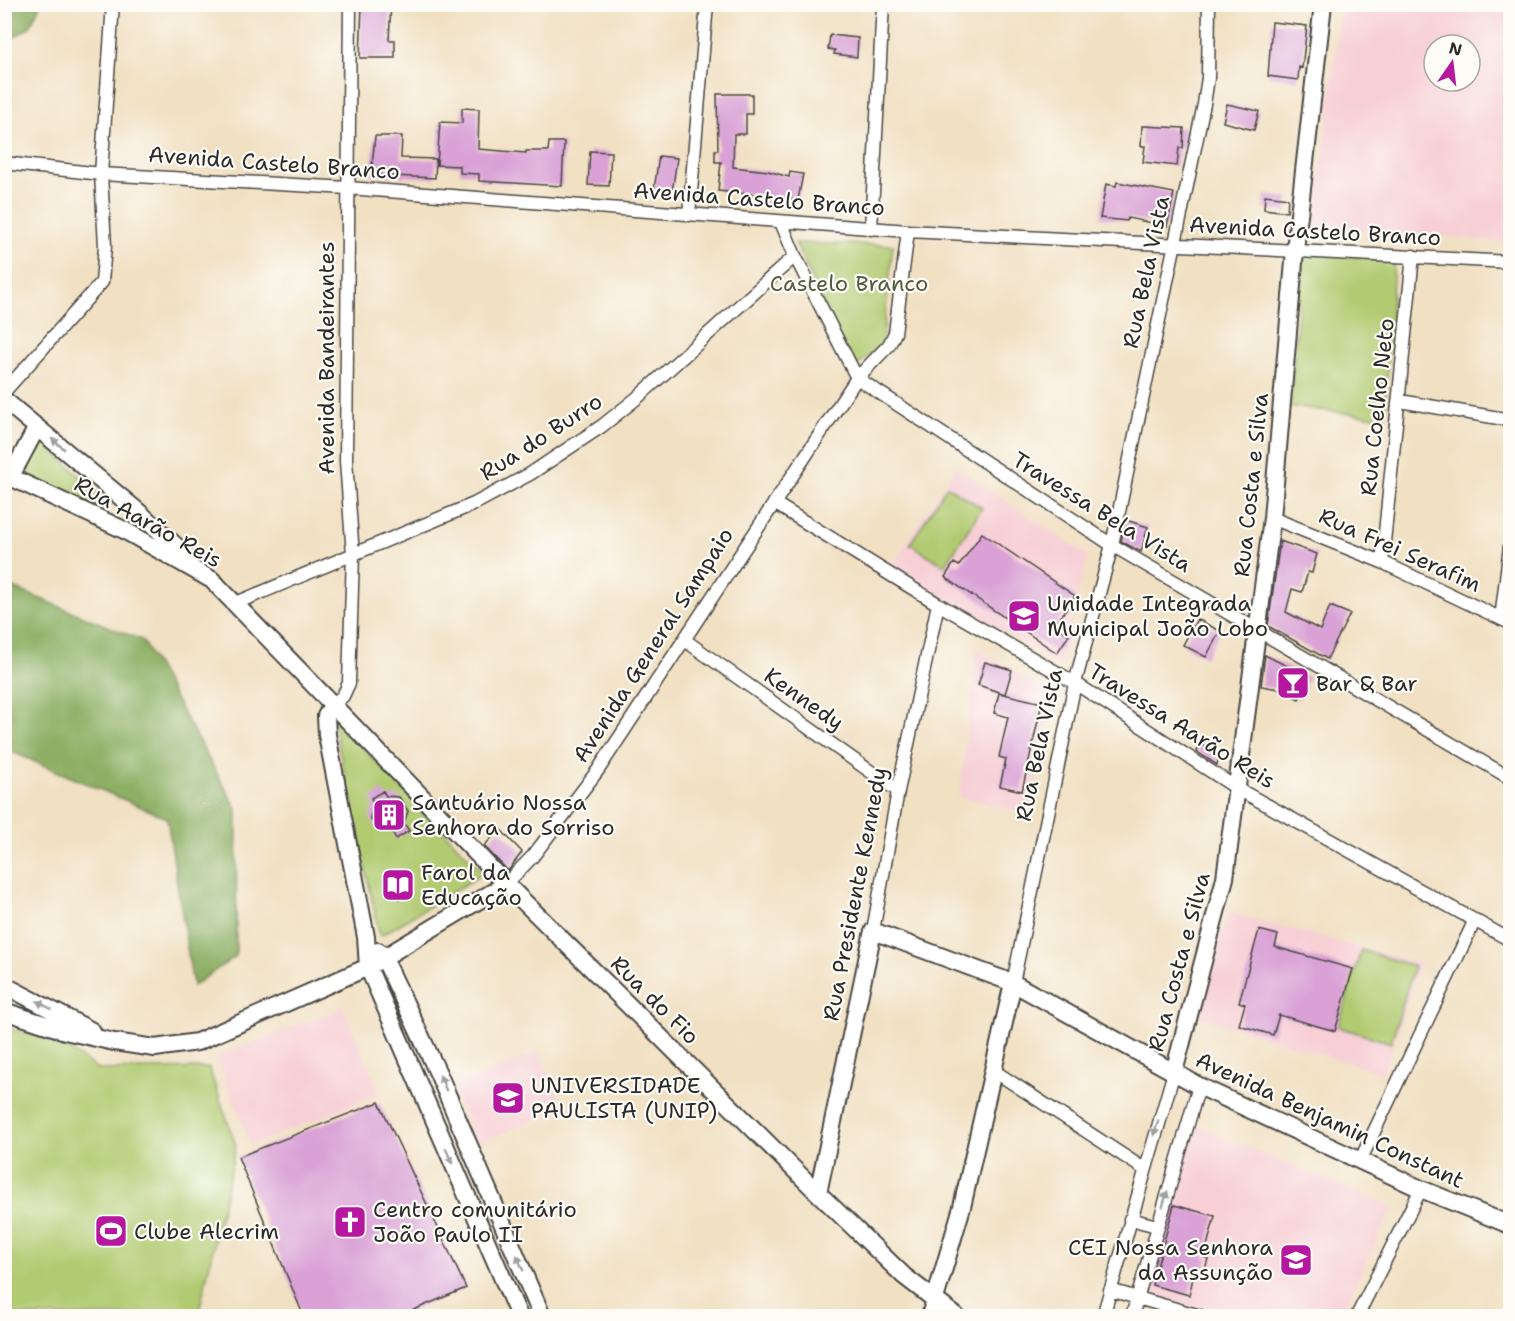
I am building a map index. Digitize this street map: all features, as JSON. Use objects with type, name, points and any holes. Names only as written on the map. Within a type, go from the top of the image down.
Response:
[{"type":"street","points":[[4,392],[102,282],[105,246],[101,174],[113,4]]},
{"type":"street","name":"Avenida Bandeirantes","points":[[332,705],[343,696],[349,683],[353,555],[346,460],[350,4]]},
{"type":"street","points":[[689,215],[707,4]]},
{"type":"street","points":[[871,229],[883,4]]},
{"type":"street","name":"Rua Bela Vista","points":[[930,1317],[962,1207],[1013,983],[1075,683],[1112,545],[1208,78],[1209,4]]},
{"type":"street","name":"Rua Costa e Silva","points":[[1102,1317],[1174,1072],[1218,911],[1238,789],[1256,631],[1272,518],[1295,250],[1323,4]]},
{"type":"street","name":"Avenida Castelo Branco","points":[[4,163],[101,174],[348,188],[871,229],[1510,262]]},
{"type":"street","points":[[781,222],[795,256]]},
{"type":"street","name":"Avenida General Sampaio","points":[[4,1011],[57,1029],[114,1042],[155,1048],[197,1042],[368,967],[506,884],[544,842],[598,770],[686,642],[857,378],[889,345],[895,333],[908,231]]},
{"type":"street","name":"Rua do Burro","points":[[236,603],[483,499],[531,474],[602,426],[671,369],[795,256]]},
{"type":"street","name":"Travessa Bela Vista","points":[[795,256],[857,378],[1112,545],[1510,778]]},
{"type":"street","name":"Rua Coelho Neto","points":[[1382,562],[1413,256]]},
{"type":"street","points":[[4,400],[141,514],[212,580]]},
{"type":"street","points":[[1400,401],[1510,420]]},
{"type":"street","points":[[8,475],[37,427]]},
{"type":"street","name":"Rua Aarão Reis","points":[[8,475],[124,530],[212,580],[332,705]]},
{"type":"street","name":"Travessa Aarão Reis","points":[[774,503],[938,604],[1075,683],[1238,789],[1510,940]]},
{"type":"street","name":"Rua Frei Serafim","points":[[1272,518],[1382,562],[1506,621]]},
{"type":"street","points":[[1506,621],[1510,546]]},
{"type":"street","name":"Rua Presidente Kennedy","points":[[818,1193],[873,931],[898,790],[938,604]]},
{"type":"street","name":"Kennedy","points":[[686,642],[898,790]]},
{"type":"street","points":[[332,705],[326,716],[327,735],[366,937],[368,967],[516,1310],[534,1296]]},
{"type":"street","name":"Rua do Fio","points":[[332,705],[506,884],[818,1193],[904,1276],[956,1317]]},
{"type":"street","points":[[1360,1161],[1475,920]]},
{"type":"street","name":"Avenida Benjamin Constant","points":[[873,931],[1013,983],[1199,1086],[1421,1189],[1510,1225]]},
{"type":"street","points":[[366,937],[384,958],[438,1073],[542,1317]]},
{"type":"street","points":[[336,982],[357,982],[363,985],[386,1009]]},
{"type":"street","name":"Avenida General Sampaio","points":[[4,985],[114,1042]]},
{"type":"street","points":[[994,1071],[1144,1169]]},
{"type":"street","points":[[1132,1317],[1199,1086]]},
{"type":"street","points":[[1357,1317],[1421,1189]]},
{"type":"street","points":[[1130,1219],[1157,1226]]},
{"type":"street","points":[[1110,1290],[1200,1317]]},
{"type":"shaded area","points":[[1341,5],[1510,5],[1510,242],[1314,227]]},
{"type":"shaded area","name":"Unidade Integrada Municipal João Lobo","points":[[955,467],[1088,556],[1060,666],[892,566]]},
{"type":"shaded area","points":[[977,649],[1054,695],[1029,814],[959,797]]},
{"type":"shaded area","points":[[1227,912],[1420,963],[1383,1074],[1197,1016]]},
{"type":"shaded area","points":[[343,1007],[380,1094],[251,1145],[216,1057]]},
{"type":"shaded area","name":"UNIVERSIDADE PAULISTA (UNIP)","points":[[538,1052],[564,1107],[475,1145],[453,1088]]},
{"type":"shaded area","name":"CEI Nossa Senhora da Assunção","points":[[1190,1124],[1394,1207],[1340,1316],[1220,1316],[1142,1294]]},
{"type":"green space","points":[[5,4],[40,5],[30,27],[5,43]]},
{"type":"green space","name":"Castelo Branco","points":[[795,243],[893,245],[882,344],[853,369]]},
{"type":"green space","points":[[1303,253],[1394,259],[1385,418],[1290,406]]},
{"type":"green space","points":[[40,438],[104,499],[99,508],[22,474]]},
{"type":"green space","points":[[947,486],[982,508],[945,566],[910,544]]},
{"type":"green space","points":[[4,584],[142,640],[237,809],[236,956],[193,986],[167,818],[5,749]]},
{"type":"green space","points":[[332,716],[484,873],[380,936]]},
{"type":"green space","points":[[1361,950],[1414,966],[1391,1043],[1338,1027]]},
{"type":"green space","name":"Clube Alecrim","points":[[5,1028],[53,1039],[99,1070],[209,1068],[236,1146],[198,1316],[5,1316]]},
{"type":"building","points":[[362,4],[391,4],[389,40],[395,40],[395,58],[360,58]]},
{"type":"building","points":[[1272,22],[1307,26],[1302,68],[1299,67],[1298,80],[1268,76]]},
{"type":"building","points":[[830,35],[858,38],[857,57],[834,54],[835,50],[828,49]]},
{"type":"building","points":[[717,94],[752,94],[752,114],[746,114],[746,134],[734,134],[733,167],[768,171],[789,177],[790,172],[803,174],[798,200],[775,197],[773,204],[757,199],[759,195],[718,191],[721,162],[715,162],[715,150],[718,150]]},
{"type":"building","points":[[1227,104],[1259,111],[1254,130],[1223,122]]},
{"type":"building","points":[[462,108],[479,109],[478,149],[526,153],[526,151],[548,151],[549,142],[564,142],[562,186],[479,181],[479,174],[460,173],[460,166],[437,165],[440,122],[462,123]]},
{"type":"building","points":[[1142,126],[1184,128],[1183,148],[1179,148],[1177,166],[1143,162],[1145,146],[1141,146]]},
{"type":"building","points":[[375,136],[402,136],[401,158],[436,159],[435,178],[371,175]]},
{"type":"building","points":[[590,151],[611,152],[609,186],[588,185]]},
{"type":"building","points":[[659,156],[677,158],[672,193],[654,190]]},
{"type":"building","points":[[1117,182],[1174,193],[1167,226],[1128,218],[1127,221],[1100,218],[1106,184],[1116,186]]},
{"type":"building","points":[[1265,195],[1288,198],[1287,212],[1264,209]]},
{"type":"building","points":[[1126,520],[1148,527],[1141,552],[1121,541]]},
{"type":"building","points":[[982,533],[1075,596],[1055,625],[1069,635],[1057,653],[945,577],[954,563],[959,566]]},
{"type":"building","points":[[1280,541],[1317,554],[1312,573],[1308,572],[1302,592],[1292,589],[1286,612],[1320,630],[1330,606],[1350,614],[1327,659],[1268,626]]},
{"type":"building","points":[[1197,619],[1220,631],[1206,657],[1183,645]]},
{"type":"building","points":[[1265,655],[1309,677],[1299,699],[1279,689],[1261,686]]},
{"type":"building","points":[[985,662],[1012,670],[1005,694],[978,685]]},
{"type":"building","points":[[999,693],[1042,703],[1022,791],[1000,786],[1006,759],[999,757],[1008,717],[994,713]]},
{"type":"building","points":[[1199,744],[1220,751],[1217,765],[1197,752]]},
{"type":"building","name":"Santuário Nossa Senhora do Sorriso","points":[[383,791],[386,796],[399,797],[408,811],[404,823],[409,831],[396,839],[392,831],[378,829],[370,818],[374,804],[371,798]]},
{"type":"building","points":[[500,829],[522,852],[508,871],[484,846]]},
{"type":"building","name":"Farol da Educação","points":[[397,871],[411,891],[399,899],[385,879]]},
{"type":"building","points":[[1259,930],[1278,935],[1275,947],[1353,969],[1335,1031],[1279,1015],[1273,1035],[1239,1025],[1245,1004],[1239,1002]]},
{"type":"building","name":"Centro comunitário João Paulo II","points":[[379,1102],[466,1288],[397,1317],[304,1317],[238,1157]]},
{"type":"building","points":[[1174,1205],[1215,1216],[1204,1257],[1208,1259],[1204,1273],[1195,1270],[1189,1295],[1152,1285]]},
{"type":"place","name":"Unidade Integrada Municipal João Lobo","points":[[1024,616]]},
{"type":"place","name":"Bar & Bar","points":[[1293,683]]},
{"type":"place","name":"Santuário Nossa Senhora do Sorriso","points":[[389,815]]},
{"type":"place","name":"Farol da Educação","points":[[398,885]]},
{"type":"place","name":"UNIVERSIDADE PAULISTA (UNIP)","points":[[508,1098]]},
{"type":"place","name":"Centro comunitário João Paulo II","points":[[350,1222]]},
{"type":"place","name":"Clube Alecrim","points":[[111,1231]]},
{"type":"place","name":"CEI Nossa Senhora da Assunção","points":[[1296,1260]]}]
